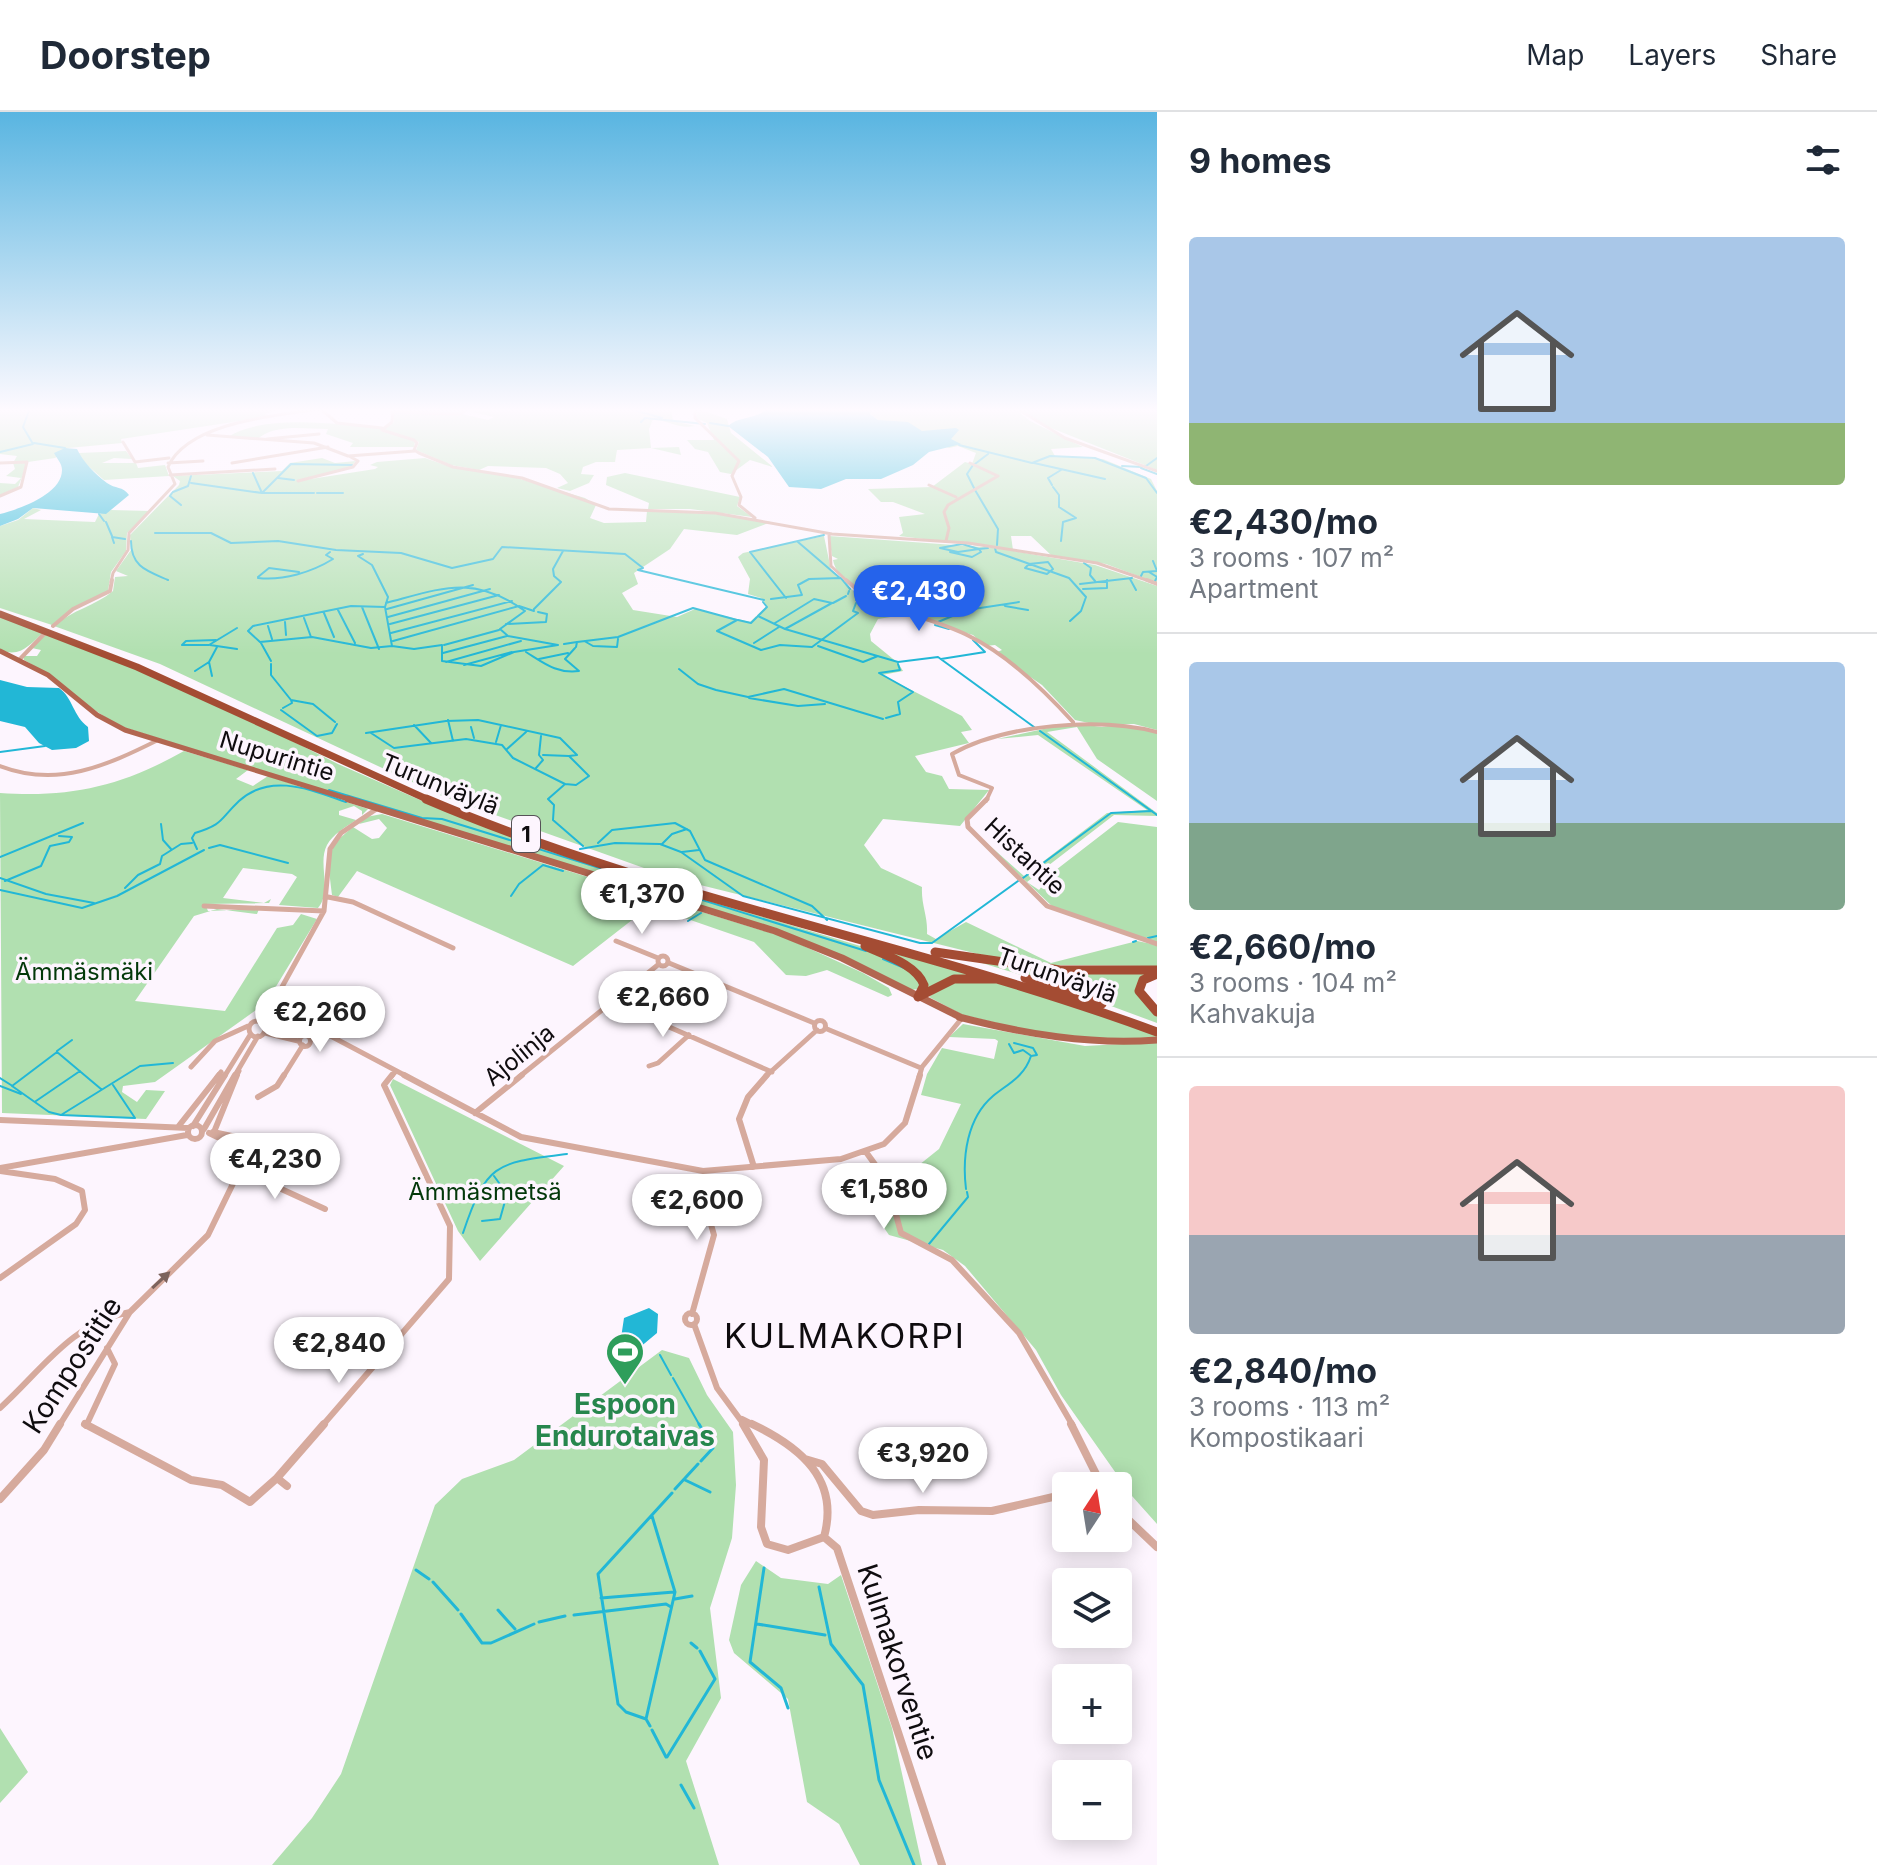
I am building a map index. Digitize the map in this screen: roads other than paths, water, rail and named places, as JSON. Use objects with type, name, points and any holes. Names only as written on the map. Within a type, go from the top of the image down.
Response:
[{"type":"highway","name":"Turunväylä","points":[[0,612],[142,667],[364,774],[475,821],[626,874],[1033,987],[1157,1032]]},
{"type":"highway","name":"Turunväylä","points":[[0,612],[147,665],[403,786],[549,843],[717,896],[1038,982],[1157,1026]]},
{"type":"highway","points":[[820,929],[887,955],[914,970],[924,981],[918,997]]},
{"type":"highway","points":[[935,952],[1060,970],[1157,972]]},
{"type":"highway","points":[[1157,972],[1143,980],[1139,991],[1157,1012]]},
{"type":"highway","points":[[918,997],[944,983],[971,977],[1033,987]]},
{"type":"main road","name":"Nupurintie","points":[[0,651],[57,680],[110,723],[775,931],[842,958],[962,1018],[1004,1031],[1053,1040],[1105,1044],[1156,1040]]},
{"type":"street","points":[[53,626],[73,609],[110,591],[113,573],[128,550],[129,533],[170,490]]},
{"type":"street","points":[[560,490],[609,509],[692,511],[755,519],[830,534],[946,541],[1088,561],[1157,584]]},
{"type":"street","points":[[738,490],[739,505],[755,519]]},
{"type":"street","points":[[940,490],[956,497]]},
{"type":"street","points":[[946,541],[949,528],[944,509],[956,497],[970,490]]},
{"type":"street","points":[[830,534],[827,537],[831,566],[857,592],[970,636],[1042,688],[1073,722],[1095,726],[1126,724],[1157,732]]},
{"type":"street","points":[[16,659],[46,632]]},
{"type":"street","name":"Histantie","points":[[1073,722],[957,749],[953,758],[961,776],[992,788],[984,805],[967,819],[968,827],[1043,903],[1157,944]]},
{"type":"street","points":[[0,766],[10,771],[41,776],[81,774],[158,740]]},
{"type":"street","points":[[0,774],[10,771]]},
{"type":"street","points":[[192,1066],[203,1050],[228,1032],[257,1023],[270,1007],[324,911],[328,897],[327,850],[335,838],[376,808]]},
{"type":"street","points":[[328,897],[353,902],[453,948]]},
{"type":"street","points":[[204,906],[324,911]]},
{"type":"street","points":[[616,941],[816,1026]]},
{"type":"street","name":"Ajolinja","points":[[475,1113],[658,961]]},
{"type":"street","points":[[612,1002],[772,1072]]},
{"type":"street","points":[[266,1029],[270,1007]]},
{"type":"street","points":[[270,1007],[528,1140],[598,1149],[703,1171],[841,1159],[884,1144],[905,1123],[921,1068],[962,1018]]},
{"type":"street","points":[[754,1167],[740,1114],[749,1095],[816,1026],[823,1022],[827,1029],[921,1068]]},
{"type":"street","points":[[257,1023],[274,1038],[300,1043],[277,1086],[258,1097]]},
{"type":"street","points":[[248,1026],[247,1032],[254,1035]]},
{"type":"street","points":[[178,1128],[245,1045],[254,1035],[266,1029]]},
{"type":"street","points":[[206,1133],[237,1083],[240,1065],[254,1035]]},
{"type":"street","points":[[649,1066],[658,1063],[689,1035]]},
{"type":"street","points":[[0,1170],[189,1131],[245,1045]]},
{"type":"street","points":[[107,1348],[115,1364],[85,1422],[86,1427],[191,1480],[222,1485],[250,1502],[277,1478],[449,1279],[450,1226],[384,1085],[396,1071]]},
{"type":"street","points":[[0,1120],[178,1128],[206,1133],[226,1142],[243,1155],[253,1150],[255,1141],[206,1133],[189,1131],[168,1128]]},
{"type":"street","points":[[866,1152],[887,1181],[901,1233],[914,1243],[942,1254],[962,1269],[1034,1355],[1090,1456],[1096,1472]]},
{"type":"street","name":"Kompostitie","points":[[0,1499],[44,1450],[130,1312],[208,1235],[242,1171],[243,1155]]},
{"type":"street","points":[[0,1170],[72,1185],[82,1191],[85,1210],[76,1224],[0,1278]]},
{"type":"street","points":[[242,1171],[325,1209]]},
{"type":"street","points":[[703,1171],[702,1193],[714,1235],[692,1314],[686,1315],[684,1320],[694,1324],[715,1385],[741,1419],[765,1461],[761,1532],[765,1543],[785,1550],[813,1544],[824,1537],[830,1516],[829,1494],[805,1459]]},
{"type":"street","points":[[0,1408],[77,1332],[106,1315],[130,1312]]},
{"type":"street","points":[[741,1419],[765,1430],[805,1459],[822,1464],[861,1511],[873,1515],[919,1510],[992,1511],[1052,1497]]},
{"type":"street","points":[[277,1478],[287,1486]]},
{"type":"street","points":[[1132,1523],[1157,1547]]},
{"type":"street","name":"Kulmakorventie","points":[[824,1537],[834,1544],[844,1564],[942,1865]]},
{"type":"water","points":[[51,490],[123,490],[129,495],[106,514],[33,508],[18,519],[0,526],[0,514]]},
{"type":"water","points":[[0,680],[27,687],[59,688],[88,727],[89,741],[76,748],[52,750],[39,743],[25,727],[0,721]]},
{"type":"water","points":[[649,1308],[658,1314],[657,1333],[633,1353],[624,1355],[619,1351],[624,1318]]},
{"type":"waterway","points":[[173,492],[178,490]]},
{"type":"waterway","points":[[239,490],[262,493]]},
{"type":"waterway","points":[[262,493],[265,490]]},
{"type":"waterway","points":[[975,490],[998,529],[997,545]]},
{"type":"waterway","points":[[1055,490],[1059,495],[1059,507],[1076,518],[1063,522],[1061,541]]},
{"type":"waterway","points":[[172,493],[170,496],[181,505]]},
{"type":"waterway","points":[[262,493],[314,493]]},
{"type":"waterway","points":[[317,493],[343,493]]},
{"type":"waterway","points":[[99,514],[104,521]]},
{"type":"waterway","points":[[106,522],[112,536]]},
{"type":"waterway","points":[[155,533],[211,533],[231,543],[278,541],[336,550],[401,553],[452,568],[493,559],[502,547],[625,554],[643,568],[638,570],[764,600]]},
{"type":"waterway","points":[[785,597],[750,552],[824,535]]},
{"type":"waterway","points":[[114,543],[112,537],[125,539]]},
{"type":"waterway","points":[[131,541],[137,562],[147,571],[168,580]]},
{"type":"waterway","points":[[798,542],[840,578]]},
{"type":"waterway","points":[[962,544],[979,549],[958,552],[940,548],[962,544]]},
{"type":"waterway","points":[[979,549],[988,548]]},
{"type":"waterway","points":[[995,548],[996,552],[1030,564]]},
{"type":"waterway","points":[[950,552],[972,557],[981,552],[979,549]]},
{"type":"waterway","points":[[534,609],[561,582],[554,576],[553,569],[563,551]]},
{"type":"waterway","points":[[258,578],[287,577],[307,572],[333,559],[326,555],[330,552]]},
{"type":"waterway","points":[[363,554],[358,556],[372,565],[388,597],[386,603]]},
{"type":"waterway","points":[[1141,576],[1143,572],[1157,571],[1153,561]]},
{"type":"waterway","points":[[1030,564],[1048,562],[1053,569],[1050,571]]},
{"type":"waterway","points":[[1084,563],[1091,568],[1090,575],[1095,581]]},
{"type":"waterway","points":[[1030,564],[1050,571]]},
{"type":"waterway","points":[[1030,564],[1025,568],[1047,574],[1050,571]]},
{"type":"waterway","points":[[258,577],[269,568],[299,572]]},
{"type":"waterway","points":[[1050,571],[1069,578],[1086,597],[1081,611],[1070,621]]},
{"type":"waterway","points":[[1149,572],[1157,577],[1155,581]]},
{"type":"waterway","points":[[785,597],[802,595],[798,585],[809,579],[841,578],[850,589]]},
{"type":"waterway","points":[[1107,581],[1132,578]]},
{"type":"waterway","points":[[1130,579],[1136,590]]},
{"type":"waterway","points":[[1080,584],[1107,581]]},
{"type":"waterway","points":[[1083,589],[1107,588],[1107,581]]},
{"type":"waterway","points":[[462,588],[473,585]]},
{"type":"waterway","points":[[386,603],[441,589],[462,588]]},
{"type":"waterway","points":[[387,609],[462,588]]},
{"type":"waterway","points":[[462,588],[484,591]]},
{"type":"waterway","points":[[484,591],[490,589]]},
{"type":"waterway","points":[[388,617],[484,591]]},
{"type":"waterway","points":[[484,591],[497,595]]},
{"type":"waterway","points":[[390,624],[497,595]]},
{"type":"waterway","points":[[497,595],[510,602]]},
{"type":"waterway","points":[[833,603],[846,596]]},
{"type":"waterway","points":[[856,600],[861,596]]},
{"type":"waterway","points":[[771,599],[785,597]]},
{"type":"waterway","points":[[775,623],[814,599],[832,603],[785,629]]},
{"type":"waterway","points":[[391,633],[510,602]]},
{"type":"waterway","points":[[510,602],[518,606]]},
{"type":"waterway","points":[[763,602],[767,607],[758,616],[785,629]]},
{"type":"waterway","points":[[938,622],[967,610],[1019,602]]},
{"type":"waterway","points":[[385,607],[386,603]]},
{"type":"waterway","points":[[822,640],[858,613],[853,611],[856,603]]},
{"type":"waterway","points":[[378,647],[312,637],[260,642],[248,631],[253,626],[351,606],[385,607]]},
{"type":"waterway","points":[[393,641],[518,606]]},
{"type":"waterway","points":[[507,624],[525,611],[518,606]]},
{"type":"waterway","points":[[518,606],[534,611]]},
{"type":"waterway","points":[[1005,606],[1028,610]]},
{"type":"waterway","points":[[362,607],[378,647]]},
{"type":"waterway","points":[[385,607],[392,646]]},
{"type":"waterway","points":[[577,642],[618,637],[693,608],[737,620],[717,631],[761,650],[780,645],[812,647],[822,640]]},
{"type":"waterway","points":[[338,610],[355,643]]},
{"type":"waterway","points":[[507,624],[546,622],[547,614],[538,612]]},
{"type":"waterway","points":[[324,613],[334,637]]},
{"type":"waterway","points":[[738,620],[751,623],[757,617]]},
{"type":"waterway","points":[[304,618],[311,637]]},
{"type":"waterway","points":[[285,622],[286,635]]},
{"type":"waterway","points":[[467,664],[481,666],[514,652],[558,645],[508,636],[500,629],[507,624]]},
{"type":"waterway","points":[[935,625],[949,629]]},
{"type":"waterway","points":[[268,626],[272,639]]},
{"type":"waterway","points":[[754,643],[779,627]]},
{"type":"waterway","points":[[216,640],[186,641],[182,645],[209,645],[237,628]]},
{"type":"waterway","points":[[785,629],[822,640]]},
{"type":"waterway","points":[[444,645],[499,630]]},
{"type":"waterway","points":[[443,653],[507,636]]},
{"type":"waterway","points":[[586,642],[593,646],[617,647],[618,639]]},
{"type":"waterway","points":[[822,640],[878,656]]},
{"type":"waterway","points":[[941,659],[985,652],[973,640]]},
{"type":"waterway","points":[[447,662],[521,641]]},
{"type":"waterway","points":[[564,644],[577,642]]},
{"type":"waterway","points":[[576,647],[577,642]]},
{"type":"waterway","points":[[261,643],[271,661]]},
{"type":"waterway","points":[[210,645],[237,649]]},
{"type":"waterway","points":[[392,646],[414,649],[442,645],[442,661],[447,662]]},
{"type":"waterway","points":[[378,647],[392,646]]},
{"type":"waterway","points":[[818,646],[863,662],[878,656]]},
{"type":"waterway","points":[[209,662],[217,647]]},
{"type":"waterway","points":[[526,652],[557,669],[579,671],[565,659],[575,648]]},
{"type":"waterway","points":[[467,664],[512,652]]},
{"type":"waterway","points":[[539,659],[568,653]]},
{"type":"waterway","points":[[878,656],[898,662],[938,657],[1034,727]]},
{"type":"waterway","points":[[195,671],[209,662]]},
{"type":"waterway","points":[[209,662],[212,676]]},
{"type":"waterway","points":[[447,662],[467,664]]},
{"type":"waterway","points":[[271,664],[271,675],[291,700]]},
{"type":"waterway","points":[[886,718],[900,714],[898,702],[913,692],[879,673],[900,670],[898,664]]},
{"type":"waterway","points":[[679,669],[698,684],[716,690],[748,697],[784,689],[883,719]]},
{"type":"waterway","points":[[749,698],[798,706],[825,704]]},
{"type":"waterway","points":[[283,708],[292,703],[291,700]]},
{"type":"waterway","points":[[291,700],[313,704],[335,722]]},
{"type":"waterway","points":[[281,710],[317,736],[332,733],[337,724]]},
{"type":"waterway","points":[[448,721],[478,720],[501,725]]},
{"type":"waterway","points":[[415,726],[448,721]]},
{"type":"waterway","points":[[448,721],[453,741]]},
{"type":"waterway","points":[[496,742],[501,725]]},
{"type":"waterway","points":[[501,725],[560,738],[577,755],[569,756]]},
{"type":"waterway","points":[[366,733],[415,726]]},
{"type":"waterway","points":[[415,726],[431,743]]},
{"type":"waterway","points":[[471,727],[474,738]]},
{"type":"waterway","points":[[1040,731],[1151,811]]},
{"type":"waterway","points":[[507,749],[526,732]]},
{"type":"waterway","points":[[371,733],[394,748],[453,741]]},
{"type":"waterway","points":[[536,768],[543,760],[539,755],[541,736]]},
{"type":"waterway","points":[[453,741],[466,739],[502,745],[513,758],[565,784],[576,785],[589,776],[569,756]]},
{"type":"waterway","points":[[0,752],[45,746]]},
{"type":"waterway","points":[[543,755],[569,756]]},
{"type":"waterway","points":[[564,785],[548,799],[554,805],[553,820],[583,846]]},
{"type":"waterway","points":[[197,849],[192,838],[195,833],[216,824],[239,801],[264,787],[291,786],[346,802]]},
{"type":"waterway","points":[[329,790],[422,818],[442,819],[866,951]]},
{"type":"waterway","points":[[1023,878],[1111,813],[1151,811]]},
{"type":"waterway","points":[[1151,811],[1157,815]]},
{"type":"waterway","points":[[0,857],[83,823]]},
{"type":"waterway","points":[[598,843],[612,830],[675,823],[687,829]]},
{"type":"waterway","points":[[161,824],[163,840],[171,849]]},
{"type":"waterway","points":[[662,844],[672,834],[687,829]]},
{"type":"waterway","points":[[687,829],[705,860],[812,906],[824,918]]},
{"type":"waterway","points":[[7,880],[41,866],[50,846],[69,842],[72,837],[59,836]]},
{"type":"waterway","points":[[125,888],[138,875],[160,864],[162,856],[181,844],[192,843]]},
{"type":"waterway","points":[[580,849],[615,843],[660,844],[681,852],[743,896],[824,918]]},
{"type":"waterway","points":[[209,848],[220,845],[288,863]]},
{"type":"waterway","points":[[0,890],[82,908],[117,896],[204,850]]},
{"type":"waterway","points":[[682,852],[699,850]]},
{"type":"waterway","points":[[511,896],[519,884],[543,865],[563,871]]},
{"type":"waterway","points":[[0,878],[7,880]]},
{"type":"waterway","points":[[7,880],[46,894],[94,903]]},
{"type":"waterway","points":[[824,918],[920,943],[932,943],[1018,881]]},
{"type":"waterway","points":[[688,921],[701,913]]},
{"type":"waterway","points":[[1148,938],[1157,936]]},
{"type":"waterway","points":[[883,959],[909,970]]},
{"type":"waterway","points":[[57,1051],[72,1040]]},
{"type":"waterway","points":[[966,1189],[966,1151],[977,1115],[993,1096],[1020,1074],[1031,1056],[1037,1055],[1033,1048],[1014,1043]]},
{"type":"waterway","points":[[1009,1044],[1014,1053],[1023,1050],[1030,1055]]},
{"type":"waterway","points":[[61,1115],[49,1112],[12,1086],[57,1052],[80,1071]]},
{"type":"waterway","points":[[61,1115],[140,1066],[173,1063]]},
{"type":"waterway","points":[[36,1101],[80,1071]]},
{"type":"waterway","points":[[80,1071],[101,1089]]},
{"type":"waterway","points":[[0,1078],[11,1085]]},
{"type":"waterway","points":[[61,1115],[135,1118],[113,1085]]},
{"type":"waterway","points":[[0,1086],[21,1094]]},
{"type":"waterway","points":[[463,1233],[479,1192],[497,1170],[524,1160],[567,1154]]},
{"type":"waterway","points":[[482,1221],[500,1219],[507,1194],[494,1176]]},
{"type":"waterway","points":[[929,1244],[968,1197],[967,1192]]},
{"type":"waterway","points":[[660,1355],[671,1375]]},
{"type":"waterway","points":[[673,1378],[700,1426]]},
{"type":"waterway","points":[[699,1424],[713,1448],[701,1461]]},
{"type":"waterway","points":[[675,1489],[698,1464]]},
{"type":"waterway","points":[[685,1480],[710,1492]]},
{"type":"waterway","points":[[602,1598],[598,1574],[672,1493]]},
{"type":"waterway","points":[[646,1719],[675,1592],[652,1516]]},
{"type":"waterway","points":[[764,1568],[750,1662],[781,1688],[788,1708]]},
{"type":"waterway","points":[[416,1570],[429,1579]]},
{"type":"waterway","points":[[433,1582],[458,1610]]},
{"type":"waterway","points":[[819,1587],[831,1644],[863,1685],[879,1780],[914,1865]]},
{"type":"waterway","points":[[602,1598],[674,1592]]},
{"type":"waterway","points":[[675,1599],[692,1596]]},
{"type":"waterway","points":[[602,1598],[604,1611]]},
{"type":"waterway","points":[[604,1611],[666,1604],[671,1607]]},
{"type":"waterway","points":[[498,1610],[515,1629]]},
{"type":"waterway","points":[[574,1615],[604,1611]]},
{"type":"waterway","points":[[604,1611],[618,1704],[626,1712],[646,1719]]},
{"type":"waterway","points":[[461,1614],[482,1643],[491,1643],[534,1624]]},
{"type":"waterway","points":[[539,1622],[565,1616]]},
{"type":"waterway","points":[[757,1624],[825,1635]]},
{"type":"waterway","points":[[691,1643],[697,1648]]},
{"type":"waterway","points":[[667,1757],[715,1679],[700,1651]]},
{"type":"waterway","points":[[646,1719],[650,1726]]},
{"type":"waterway","points":[[652,1730],[666,1757]]},
{"type":"waterway","points":[[681,1785],[694,1808]]},
{"type":"place","name":"Espoon Endurotaivas","points":[[625,1386]]},
{"type":"district","name":"KULMAKORPI","points":[[845,1335]]},
{"type":"park label","name":"Ämmäsmäki","points":[[84,971]]},
{"type":"park label","name":"Ämmäsmetsä","points":[[485,1191]]}]
